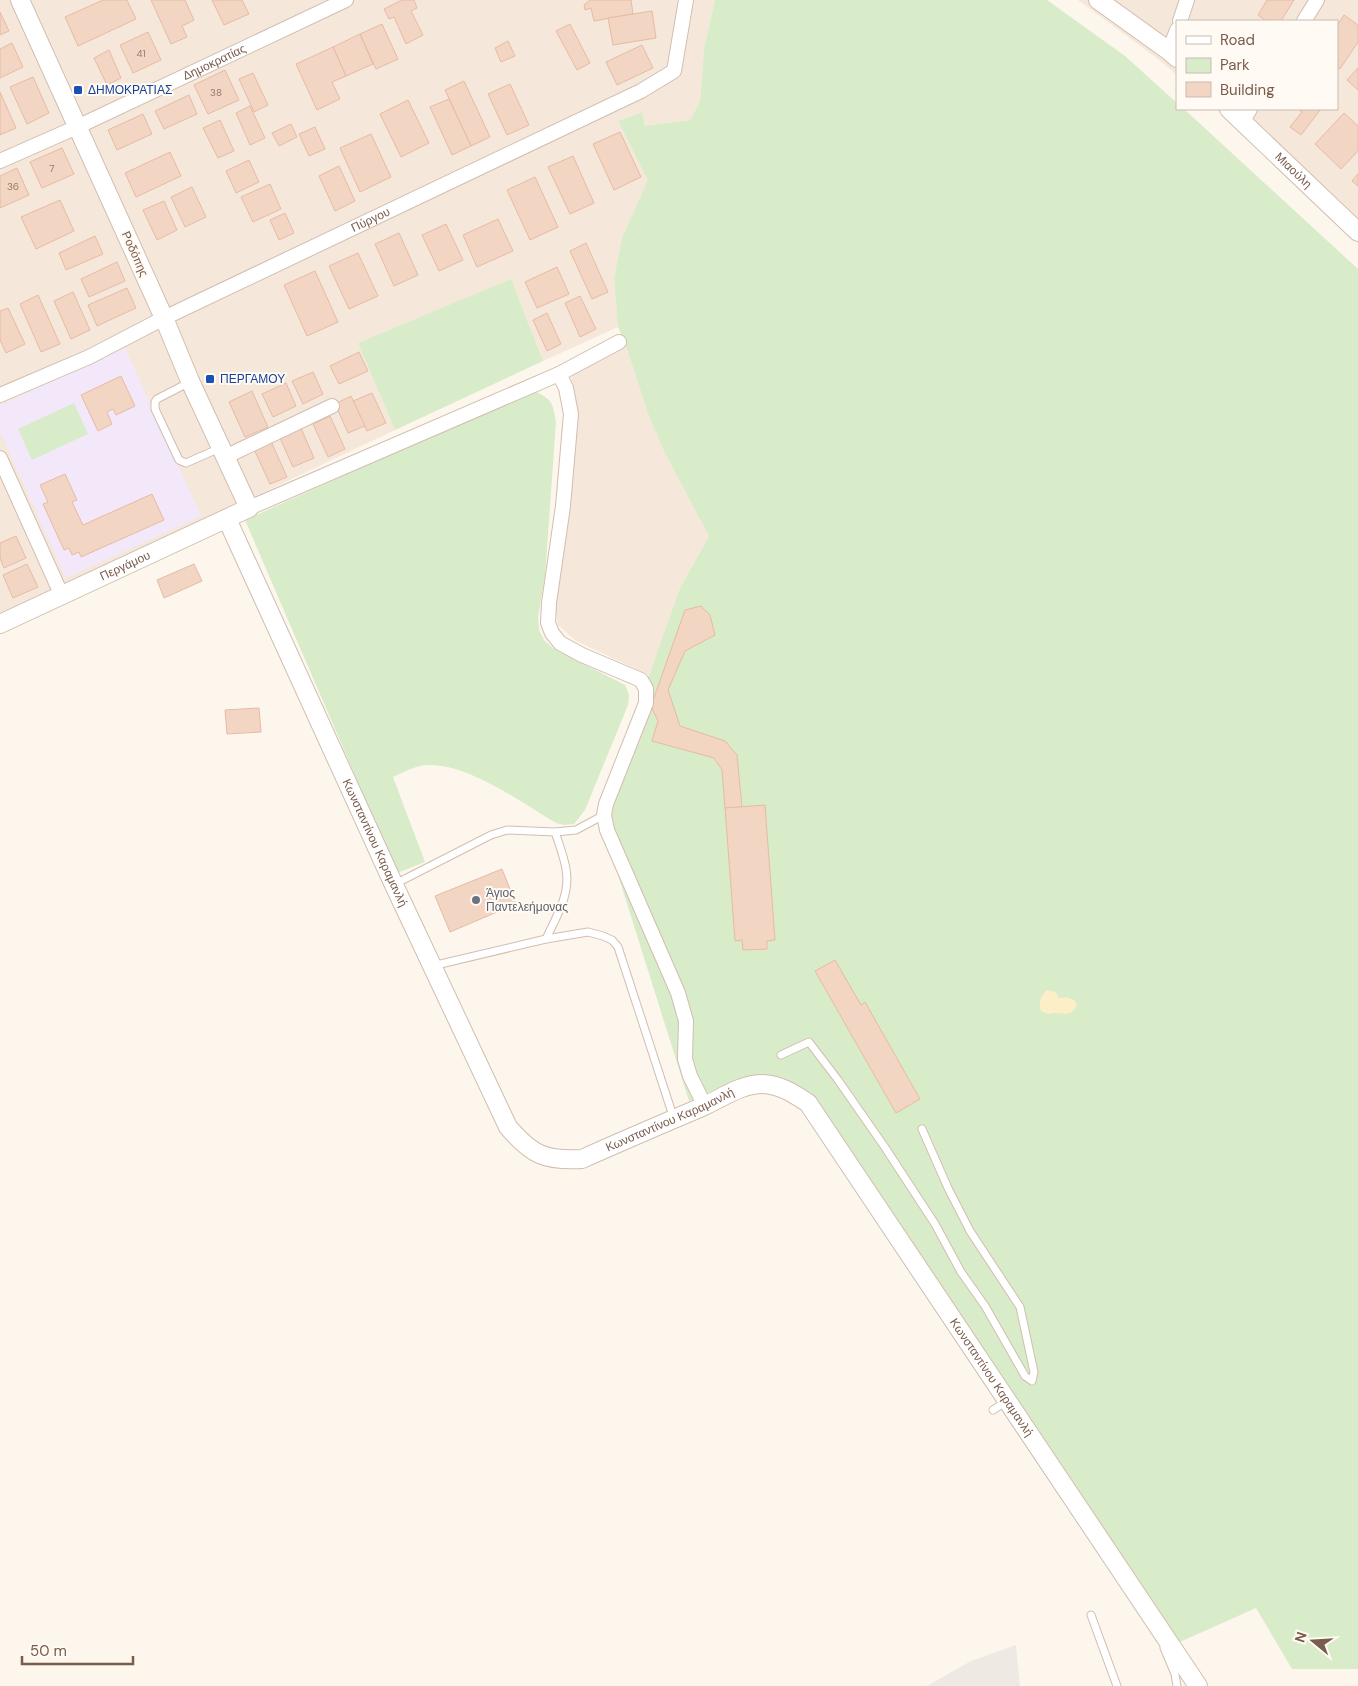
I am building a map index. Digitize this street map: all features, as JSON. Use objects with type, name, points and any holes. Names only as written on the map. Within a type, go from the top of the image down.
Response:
[{"type":"street","name":"Ροδόπης","points":[[20,0],[164,318],[190,382],[249,508]]},
{"type":"street","name":"Δημοκρατίας","points":[[0,161],[77,127],[346,0]]},
{"type":"street","name":"Πύργου","points":[[0,396],[89,357],[164,318],[641,91],[674,71],[686,0]]},
{"type":"street","points":[[1098,0],[1173,55],[1176,36]]},
{"type":"street","points":[[1180,20],[1187,0]]},
{"type":"street","points":[[1305,20],[1317,0]]},
{"type":"street","name":"Μιαούλη","points":[[1233,110],[1247,115],[1358,232]]},
{"type":"street","points":[[249,508],[559,374],[619,342]]},
{"type":"street","points":[[559,374],[566,388],[571,414],[563,506],[549,603],[548,623],[552,633],[560,643],[582,655],[641,680],[646,689],[646,703],[606,804],[604,815],[606,830],[678,992],[686,1021],[685,1059],[690,1076],[705,1106]]},
{"type":"street","points":[[223,452],[332,406]]},
{"type":"street","points":[[0,458],[62,596]]},
{"type":"street","name":"Περγάμου","points":[[0,624],[249,508]]},
{"type":"street","name":"Κωνσταντίνου Καραμανλή","points":[[227,518],[394,885],[508,1127],[523,1145],[542,1155],[560,1160],[582,1158],[705,1106],[746,1086],[762,1084],[777,1086],[808,1103],[1000,1405],[1150,1613],[1198,1686]]},
{"type":"lane","points":[[190,382],[157,399],[154,405],[158,418],[178,458],[182,462],[223,452]]},
{"type":"lane","points":[[394,885],[491,835],[507,830],[555,832],[576,830],[604,815]]},
{"type":"lane","points":[[546,939],[562,906],[567,887],[566,869],[555,832]]},
{"type":"lane","points":[[432,966],[546,939],[588,932],[612,940],[618,947],[674,1119]]},
{"type":"lane","points":[[781,1054],[809,1042],[884,1146],[935,1224],[961,1272],[985,1306],[1025,1376],[1032,1381],[1034,1372],[1020,1307],[970,1231],[948,1188],[922,1129]]},
{"type":"lane","points":[[1150,1613],[1175,1674],[1177,1686]]},
{"type":"lane","points":[[1091,1615],[1117,1686]]},
{"type":"shaded area","points":[[0,0],[715,0],[704,49],[700,103],[690,120],[645,126],[641,112],[618,121],[649,180],[614,279],[618,327],[543,361],[511,280],[358,343],[395,430],[258,495],[0,623]]},
{"type":"shaded area","points":[[1078,0],[1358,0],[1358,231],[1217,110],[1338,110],[1338,20],[1176,20],[1176,74]]},
{"type":"shaded area","points":[[625,343],[647,411],[709,536],[680,588],[649,675],[576,641],[558,625],[555,604],[568,397],[574,363]]},
{"type":"shaded area","points":[[125,348],[201,516],[66,578],[0,432],[0,405]]},
{"type":"shaded area","points":[[1016,1645],[1020,1686],[927,1686],[971,1661]]},
{"type":"green space","points":[[715,0],[1047,0],[1125,56],[1176,102],[1176,110],[1185,110],[1358,269],[1358,1669],[1292,1669],[1256,1608],[1180,1642],[811,1093],[780,1077],[734,1081],[689,1101],[597,808],[649,675],[680,588],[709,536],[664,451],[647,411],[618,327],[614,279],[622,238],[648,180],[618,121],[642,112],[645,126],[690,120],[700,102],[704,49]]},
{"type":"green space","points":[[511,279],[543,361],[395,430],[358,343]]},
{"type":"green space","points":[[534,391],[551,402],[556,422],[545,576],[538,617],[539,630],[544,640],[554,649],[625,685],[629,695],[628,705],[585,810],[574,824],[564,825],[556,823],[495,786],[445,766],[419,766],[393,777],[425,862],[397,873],[245,520],[520,394]]},
{"type":"green space","points":[[74,403],[88,434],[32,460],[18,429]]},
{"type":"sand","points":[[1047,990],[1056,992],[1059,998],[1067,997],[1074,1000],[1077,1005],[1074,1010],[1068,1013],[1048,1014],[1041,1011],[1041,999]]},
{"type":"building","points":[[103,0],[127,0],[136,19],[78,46],[65,17]]},
{"type":"building","points":[[151,0],[185,0],[194,20],[182,26],[187,37],[171,44]]},
{"type":"building","points":[[212,0],[242,0],[249,14],[224,25]]},
{"type":"building","points":[[402,0],[414,0],[417,8],[411,11],[423,35],[406,44],[394,17],[389,19],[384,9]]},
{"type":"building","points":[[590,0],[631,0],[633,14],[594,21],[591,8],[585,10],[584,5]]},
{"type":"building","points":[[1267,0],[1294,0],[1282,20],[1265,20],[1258,15]]},
{"type":"building","points":[[652,11],[656,38],[613,45],[608,18]]},
{"type":"building","points":[[0,12],[9,31],[0,35]]},
{"type":"building","points":[[1344,15],[1358,25],[1358,42],[1340,69],[1338,67],[1338,24]]},
{"type":"building","points":[[382,24],[398,59],[376,69],[360,34]]},
{"type":"building","points":[[570,24],[590,63],[577,70],[556,31]]},
{"type":"building","points":[[148,32],[161,60],[133,73],[120,45]]},
{"type":"building","points":[[360,34],[373,64],[346,76],[333,47]]},
{"type":"building","points":[[508,41],[515,56],[501,62],[495,48]]},
{"type":"building","points":[[12,43],[23,67],[0,78],[0,49]]},
{"type":"building","points":[[642,45],[653,68],[617,85],[606,62]]},
{"type":"building","points":[[333,47],[346,76],[332,82],[340,99],[317,110],[296,64]]},
{"type":"building","points":[[109,50],[121,78],[107,85],[94,58]]},
{"type":"building","points":[[1358,68],[1358,90],[1347,80]]},
{"type":"building","points":[[225,70],[239,100],[208,114],[194,85]]},
{"type":"building","points":[[253,73],[268,105],[254,112],[239,79]]},
{"type":"building","points":[[33,77],[49,113],[27,124],[10,87]]},
{"type":"building","points":[[464,81],[490,137],[471,146],[445,90]]},
{"type":"building","points":[[510,84],[529,125],[507,135],[488,94]]},
{"type":"building","points":[[0,92],[16,128],[0,135]]},
{"type":"building","points":[[189,95],[197,114],[164,129],[155,111]]},
{"type":"building","points":[[449,99],[471,146],[452,155],[430,107]]},
{"type":"building","points":[[408,100],[429,143],[401,157],[380,114]]},
{"type":"building","points":[[250,106],[265,138],[250,145],[236,113]]},
{"type":"building","points":[[1299,110],[1320,110],[1301,135],[1290,127],[1302,112]]},
{"type":"building","points":[[1344,113],[1358,126],[1358,151],[1341,169],[1315,144]]},
{"type":"building","points":[[143,114],[152,134],[117,150],[108,130]]},
{"type":"building","points":[[220,120],[234,151],[218,158],[203,128]]},
{"type":"building","points":[[291,124],[297,137],[279,146],[272,133]]},
{"type":"building","points":[[315,127],[325,149],[309,156],[299,134]]},
{"type":"building","points":[[620,132],[641,177],[614,190],[593,144]]},
{"type":"building","points":[[371,134],[391,177],[360,192],[340,148]]},
{"type":"building","points":[[62,148],[74,174],[42,188],[30,162]]},
{"type":"building","points":[[170,152],[181,176],[136,197],[125,173]]},
{"type":"building","points":[[573,156],[594,203],[570,214],[548,167]]},
{"type":"building","points":[[249,160],[259,182],[236,193],[226,171]]},
{"type":"building","points":[[339,166],[355,201],[335,211],[319,176]]},
{"type":"building","points":[[17,168],[29,195],[0,208],[0,176]]},
{"type":"building","points":[[1358,174],[1358,186],[1352,181]]},
{"type":"building","points":[[535,177],[558,227],[530,240],[507,190]]},
{"type":"building","points":[[270,184],[281,209],[253,222],[241,197]]},
{"type":"building","points":[[192,187],[206,217],[185,227],[171,197]]},
{"type":"building","points":[[60,200],[74,231],[36,249],[21,217]]},
{"type":"building","points":[[164,201],[177,230],[157,240],[143,210]]},
{"type":"building","points":[[285,213],[294,233],[279,240],[270,220]]},
{"type":"building","points":[[498,219],[513,251],[477,267],[463,235]]},
{"type":"building","points":[[446,224],[463,260],[439,271],[422,235]]},
{"type":"building","points":[[399,233],[418,275],[394,286],[375,244]]},
{"type":"building","points":[[95,236],[103,254],[66,270],[59,253]]},
{"type":"building","points":[[586,243],[608,292],[592,299],[570,251]]},
{"type":"building","points":[[358,253],[378,296],[349,309],[329,266]]},
{"type":"building","points":[[117,262],[125,281],[89,297],[81,279]]},
{"type":"building","points":[[557,267],[569,294],[537,308],[525,282]]},
{"type":"building","points":[[315,271],[338,322],[307,336],[284,285]]},
{"type":"building","points":[[127,288],[136,308],[97,326],[88,305]]},
{"type":"building","points":[[73,292],[90,330],[71,339],[54,301]]},
{"type":"building","points":[[38,295],[60,344],[41,352],[20,304]]},
{"type":"building","points":[[580,296],[596,329],[580,337],[565,303]]},
{"type":"building","points":[[8,308],[25,344],[6,353],[0,340],[0,311]]},
{"type":"building","points":[[547,313],[561,344],[547,351],[533,320]]},
{"type":"building","points":[[359,352],[368,371],[339,384],[330,366]]},
{"type":"building","points":[[313,372],[323,394],[303,404],[292,381]]},
{"type":"building","points":[[121,376],[135,406],[116,415],[113,409],[107,412],[112,424],[98,431],[81,395]]},
{"type":"building","points":[[286,383],[296,406],[273,417],[262,394]]},
{"type":"building","points":[[252,391],[268,427],[245,437],[229,402]]},
{"type":"building","points":[[372,393],[386,423],[367,431],[353,401]]},
{"type":"building","points":[[351,396],[365,426],[348,433],[335,404]]},
{"type":"building","points":[[330,416],[345,449],[328,457],[313,424]]},
{"type":"building","points":[[300,426],[314,458],[293,467],[279,436]]},
{"type":"building","points":[[269,437],[287,477],[270,484],[252,445]]},
{"type":"building","points":[[65,474],[77,500],[72,502],[83,525],[152,494],[164,520],[81,557],[79,552],[72,555],[69,548],[64,550],[43,504],[48,502],[40,485]]},
{"type":"building","points":[[16,536],[26,558],[4,568],[0,558],[0,543]]},
{"type":"building","points":[[27,564],[38,587],[13,598],[3,575]]},
{"type":"building","points":[[194,564],[202,581],[164,598],[157,580]]},
{"type":"building","points":[[701,606],[710,615],[715,635],[685,651],[668,690],[680,726],[725,741],[737,755],[742,807],[725,808],[722,770],[714,758],[652,741],[658,721],[651,706],[685,610]]},
{"type":"building","points":[[259,708],[261,732],[227,734],[225,710]]},
{"type":"building","points":[[765,805],[775,940],[767,941],[767,949],[743,950],[742,940],[735,941],[725,808]]},
{"type":"building","name":"Άγιος Παντελεήμονας","points":[[502,869],[516,904],[450,932],[435,896]]},
{"type":"building","points":[[835,960],[861,1005],[865,1002],[920,1099],[896,1113],[815,971]]},
{"type":"place","name":"ΔΗΜΟΚΡΑΤΙΑΣ","points":[[78,90]]},
{"type":"place","name":"ΠΕΡΓΑΜΟΥ","points":[[210,379]]},
{"type":"place","name":"Άγιος Παντελεήμονας","points":[[476,900]]}]
